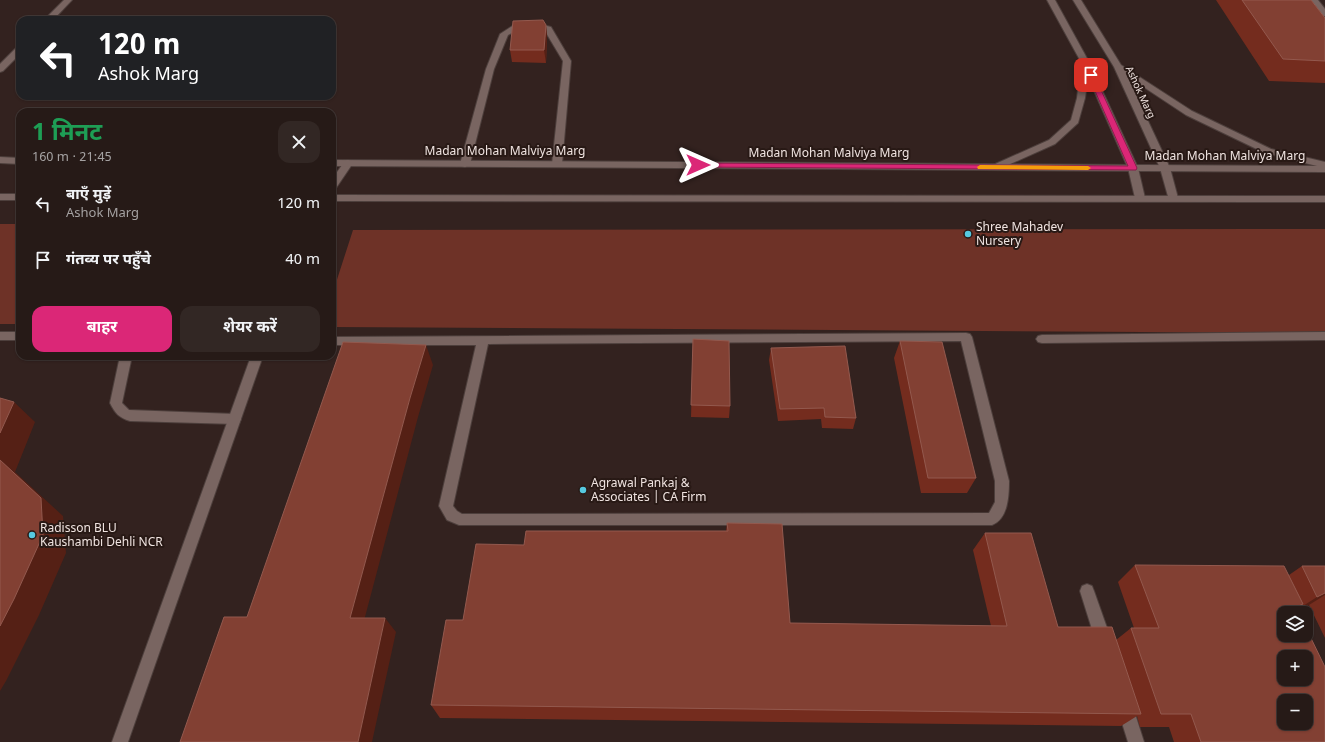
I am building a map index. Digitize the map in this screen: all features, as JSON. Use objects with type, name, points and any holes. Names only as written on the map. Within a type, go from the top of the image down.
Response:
[{"type":"main road","points":[[52,16],[68,0]]},
{"type":"main road","points":[[1051,0],[1085,62],[1133,168],[1140,198]]},
{"type":"main road","name":"Ashok Marg","points":[[1077,0],[1118,67],[1165,168],[1173,198]]},
{"type":"main road","points":[[1314,0],[1325,14]]},
{"type":"main road","points":[[465,164],[490,69],[504,34],[517,27],[535,25],[548,28],[566,61],[557,164]]},
{"type":"main road","points":[[0,69],[16,53]]},
{"type":"main road","points":[[996,167],[1052,142],[1075,120],[1081,98],[1085,62]]},
{"type":"main road","points":[[1118,67],[1189,113],[1268,151],[1325,165]]},
{"type":"main road","points":[[0,160],[16,160]]},
{"type":"main road","name":"Madan Mohan Malviya Marg","points":[[336,163],[1325,169]]},
{"type":"main road","points":[[336,180],[348,163]]},
{"type":"main road","points":[[0,197],[16,197]]},
{"type":"main road","points":[[336,198],[1325,199]]},
{"type":"main road","points":[[0,336],[16,336]]},
{"type":"main road","points":[[1042,339],[1325,336]]},
{"type":"main road","points":[[336,341],[483,340],[966,337],[1002,481],[1003,495],[1000,509],[992,519],[455,519],[449,514],[446,506],[483,340]]},
{"type":"main road","points":[[125,360],[116,403],[119,410],[124,414],[130,416],[235,419]]},
{"type":"main road","points":[[120,742],[256,360]]},
{"type":"main road","points":[[1087,592],[1109,659]]},
{"type":"main road","points":[[1121,697],[1136,742]]},
{"type":"shaded area","points":[[0,224],[16,224],[16,324],[0,324]]},
{"type":"shaded area","points":[[1325,229],[1325,333],[336,327],[336,283],[353,230]]},
{"type":"building","points":[[1242,0],[1311,0],[1325,18],[1325,61],[1283,59]]},
{"type":"building","points":[[543,20],[546,25],[544,50],[510,50],[513,21]]},
{"type":"building","points":[[693,339],[729,341],[730,406],[691,405]]},
{"type":"building","points":[[900,341],[942,342],[976,478],[928,478]]},
{"type":"building","points":[[343,342],[426,345],[350,618],[385,618],[358,742],[180,742],[224,617],[247,617]]},
{"type":"building","points":[[845,346],[856,418],[825,417],[824,408],[780,409],[771,348]]},
{"type":"building","points":[[0,398],[14,402],[0,433]]},
{"type":"building","points":[[0,460],[41,498],[43,535],[0,626]]},
{"type":"building","points":[[727,523],[782,524],[790,623],[1007,626],[985,533],[1031,533],[1058,627],[1112,627],[1141,714],[431,705],[446,620],[463,620],[476,544],[524,545],[526,531],[728,531]]},
{"type":"building","points":[[1135,565],[1284,566],[1303,604],[1298,606],[1277,606],[1277,642],[1313,642],[1325,667],[1325,742],[1201,742],[1191,714],[1161,714],[1131,628],[1159,628]]},
{"type":"building","points":[[1302,566],[1325,566],[1325,593],[1317,597]]},
{"type":"slow traffic","points":[[980,167],[1088,168]]},
{"type":"place","name":"Shree Mahadev Nursery","points":[[968,234]]},
{"type":"place","name":"Agrawal Pankaj & Associates | CA Firm","points":[[583,490]]},
{"type":"place","name":"Radisson BLU Kaushambi Dehli NCR","points":[[32,535]]},
{"type":"route","points":[[698,165],[1133,168],[1091,75]]}]
